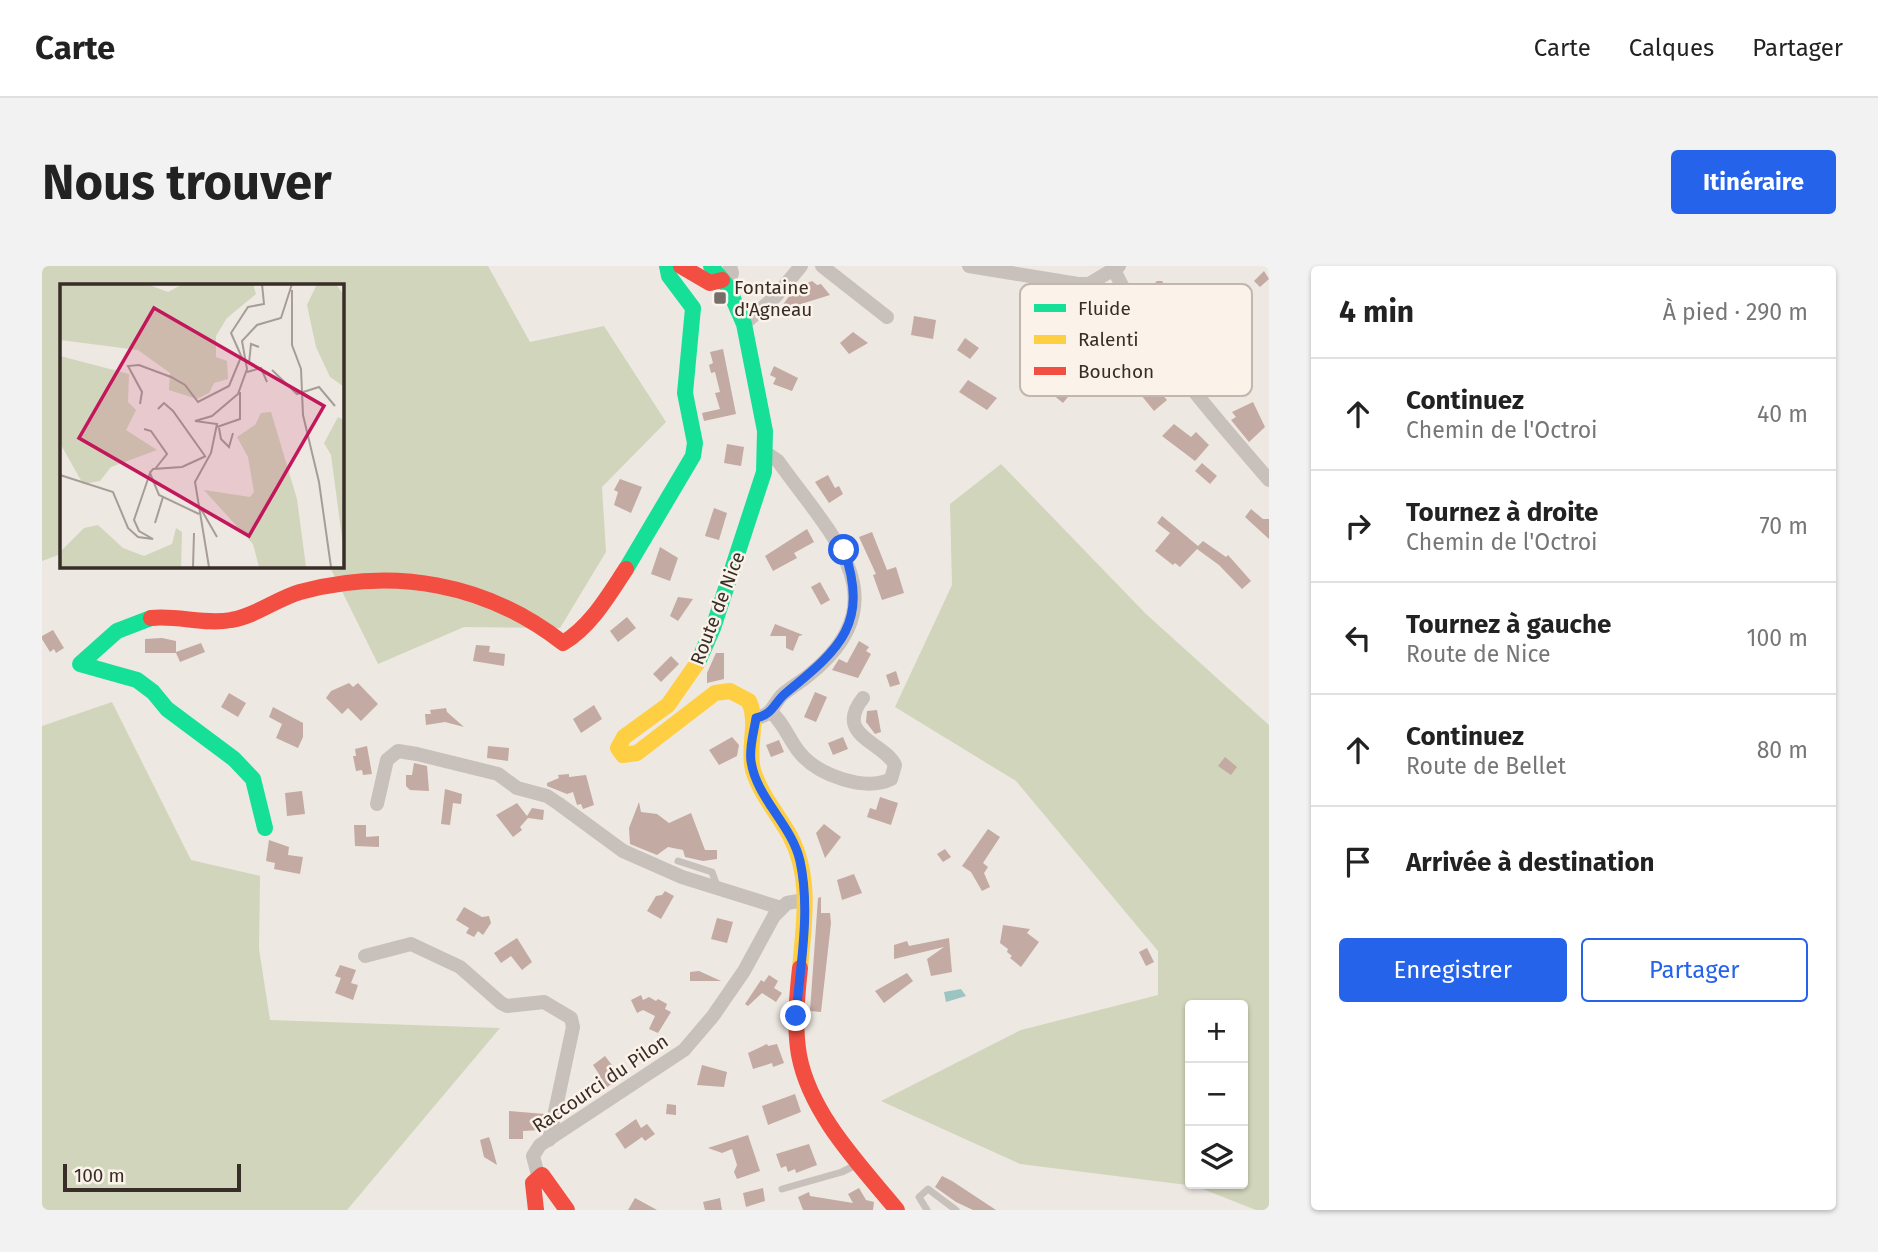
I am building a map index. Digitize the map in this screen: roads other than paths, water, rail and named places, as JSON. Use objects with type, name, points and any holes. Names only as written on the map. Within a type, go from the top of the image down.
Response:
[{"type":"street","points":[[265,828],[253,779],[234,759],[167,709],[153,692],[136,680],[80,664],[114,632],[138,622],[165,617],[209,623],[232,621],[298,592],[348,585],[452,586],[502,605],[563,643],[572,642],[600,608],[693,456],[695,443],[684,393],[694,320],[693,308],[669,276],[667,266]]},
{"type":"street","points":[[681,266],[710,283],[727,278]]},
{"type":"street","name":"Route de Nice","points":[[711,266],[727,278],[744,324],[765,431],[759,492],[713,628],[694,670],[668,705],[624,737],[618,748],[623,755],[637,753],[701,701],[723,691],[739,693],[749,701],[756,718]]},
{"type":"street","points":[[744,324],[776,296],[801,266]]},
{"type":"street","points":[[822,266],[887,317]]},
{"type":"street","points":[[969,266],[1079,284],[1089,284],[1115,267],[1123,284]]},
{"type":"street","points":[[1199,396],[1269,480]]},
{"type":"street","points":[[765,452],[778,461],[840,544],[848,563],[855,598],[839,643],[819,667],[782,695],[772,713],[756,718],[751,761],[793,841],[803,878],[804,900],[796,1016],[799,1057],[808,1083],[860,1163],[897,1210]]},
{"type":"street","points":[[772,713],[784,725],[794,745],[813,766],[847,779],[882,784],[891,779],[895,765],[864,740],[855,724],[856,710],[863,698]]},
{"type":"street","points":[[377,804],[387,760],[391,754],[398,751],[468,764],[498,774],[517,788],[547,796],[623,851],[682,877],[781,908],[804,900]]},
{"type":"street","name":"Raccourci du Pilon","points":[[538,1175],[533,1156],[540,1145],[684,1050],[713,1016],[744,971],[781,908]]},
{"type":"street","points":[[365,956],[411,944],[460,967],[507,1006],[544,1002],[570,1018],[573,1027],[549,1140]]},
{"type":"street","points":[[536,1210],[533,1188],[538,1175],[547,1177],[567,1210]]},
{"type":"lane","points":[[678,861],[712,872],[717,886]]},
{"type":"lane","points":[[782,1189],[842,1172],[860,1163]]},
{"type":"lane","points":[[927,1210],[919,1197],[928,1189],[956,1210]]},
{"type":"water","points":[[961,989],[966,996],[946,1002],[944,992]]},
{"type":"place","name":"Fontaine d'Agneau","points":[[720,298]]}]
